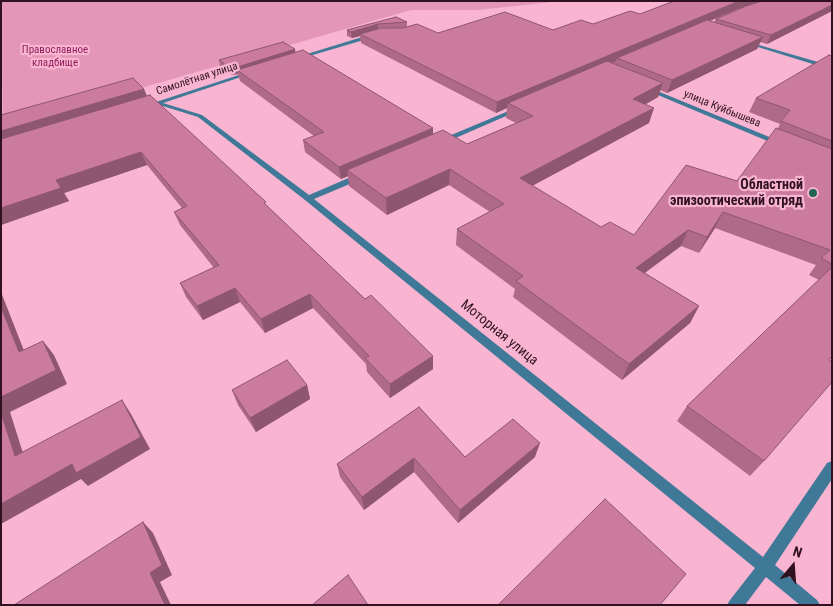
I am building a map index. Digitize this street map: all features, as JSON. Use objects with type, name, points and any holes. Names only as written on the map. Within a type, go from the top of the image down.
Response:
[{"type":"street","points":[[294,59],[381,33]]},
{"type":"street","points":[[739,39],[832,68]]},
{"type":"street","name":"Самолётная улица","points":[[151,104],[257,71]]},
{"type":"street","name":"улица Куйбышева","points":[[642,86],[786,146]]},
{"type":"street","name":"Моторная улица","points":[[151,104],[200,116],[308,198],[812,605]]},
{"type":"street","points":[[434,144],[524,106]]},
{"type":"street","points":[[308,198],[371,171]]},
{"type":"street","points":[[735,605],[766,567],[832,467]]},
{"type":"green space","name":"Православное кладбище","points":[[1,1],[561,1],[478,10],[411,10],[3,128]]},
{"type":"building","points":[[674,1],[739,1],[497,102],[360,34],[381,28],[403,28],[417,24],[438,33],[505,12],[553,30],[581,20],[593,24],[630,11],[640,14]]},
{"type":"building","points":[[762,1],[832,1],[832,5],[771,35],[716,19]]},
{"type":"building","points":[[396,17],[407,22],[378,24],[351,32],[347,30]]},
{"type":"building","points":[[707,20],[763,37],[672,80],[617,58]]},
{"type":"building","points":[[283,42],[295,49],[231,69],[219,60]]},
{"type":"building","points":[[303,50],[433,128],[339,167],[303,140],[324,132],[237,70]]},
{"type":"building","points":[[829,55],[832,56],[832,141],[781,121],[790,110],[756,98]]},
{"type":"building","points":[[607,61],[663,83],[633,99],[654,108],[520,178],[601,227],[610,222],[634,235],[686,165],[737,181],[776,128],[832,149],[832,264],[821,258],[830,250],[723,212],[707,237],[688,230],[636,268],[699,306],[629,364],[516,281],[523,276],[457,229],[504,204],[450,169],[386,198],[347,170],[443,130],[467,144],[533,116],[508,103]]},
{"type":"building","points":[[133,78],[144,89],[1,131],[1,115]]},
{"type":"building","points":[[150,95],[266,202],[264,203],[365,299],[371,295],[433,356],[390,384],[365,358],[369,356],[310,294],[261,319],[235,288],[197,306],[180,283],[219,265],[174,212],[187,206],[141,152],[56,180],[61,188],[1,208],[1,139]]},
{"type":"building","points":[[832,267],[832,356],[829,360],[832,362],[832,382],[764,461],[687,406]]},
{"type":"building","points":[[1,307],[19,352],[43,341],[56,370],[1,397]]},
{"type":"building","points":[[287,360],[307,385],[250,418],[232,390]]},
{"type":"building","points":[[122,400],[141,437],[76,473],[72,464],[1,504],[1,413],[15,456]]},
{"type":"building","points":[[419,407],[465,457],[513,419],[540,443],[460,510],[414,458],[362,497],[337,464]]},
{"type":"building","points":[[605,499],[686,574],[660,605],[498,605]]},
{"type":"building","points":[[143,522],[162,565],[150,573],[165,605],[14,605]]},
{"type":"building","points":[[348,575],[368,605],[312,605]]},
{"type":"place","name":"Областной эпизоотический отряд","points":[[813,193]]}]
